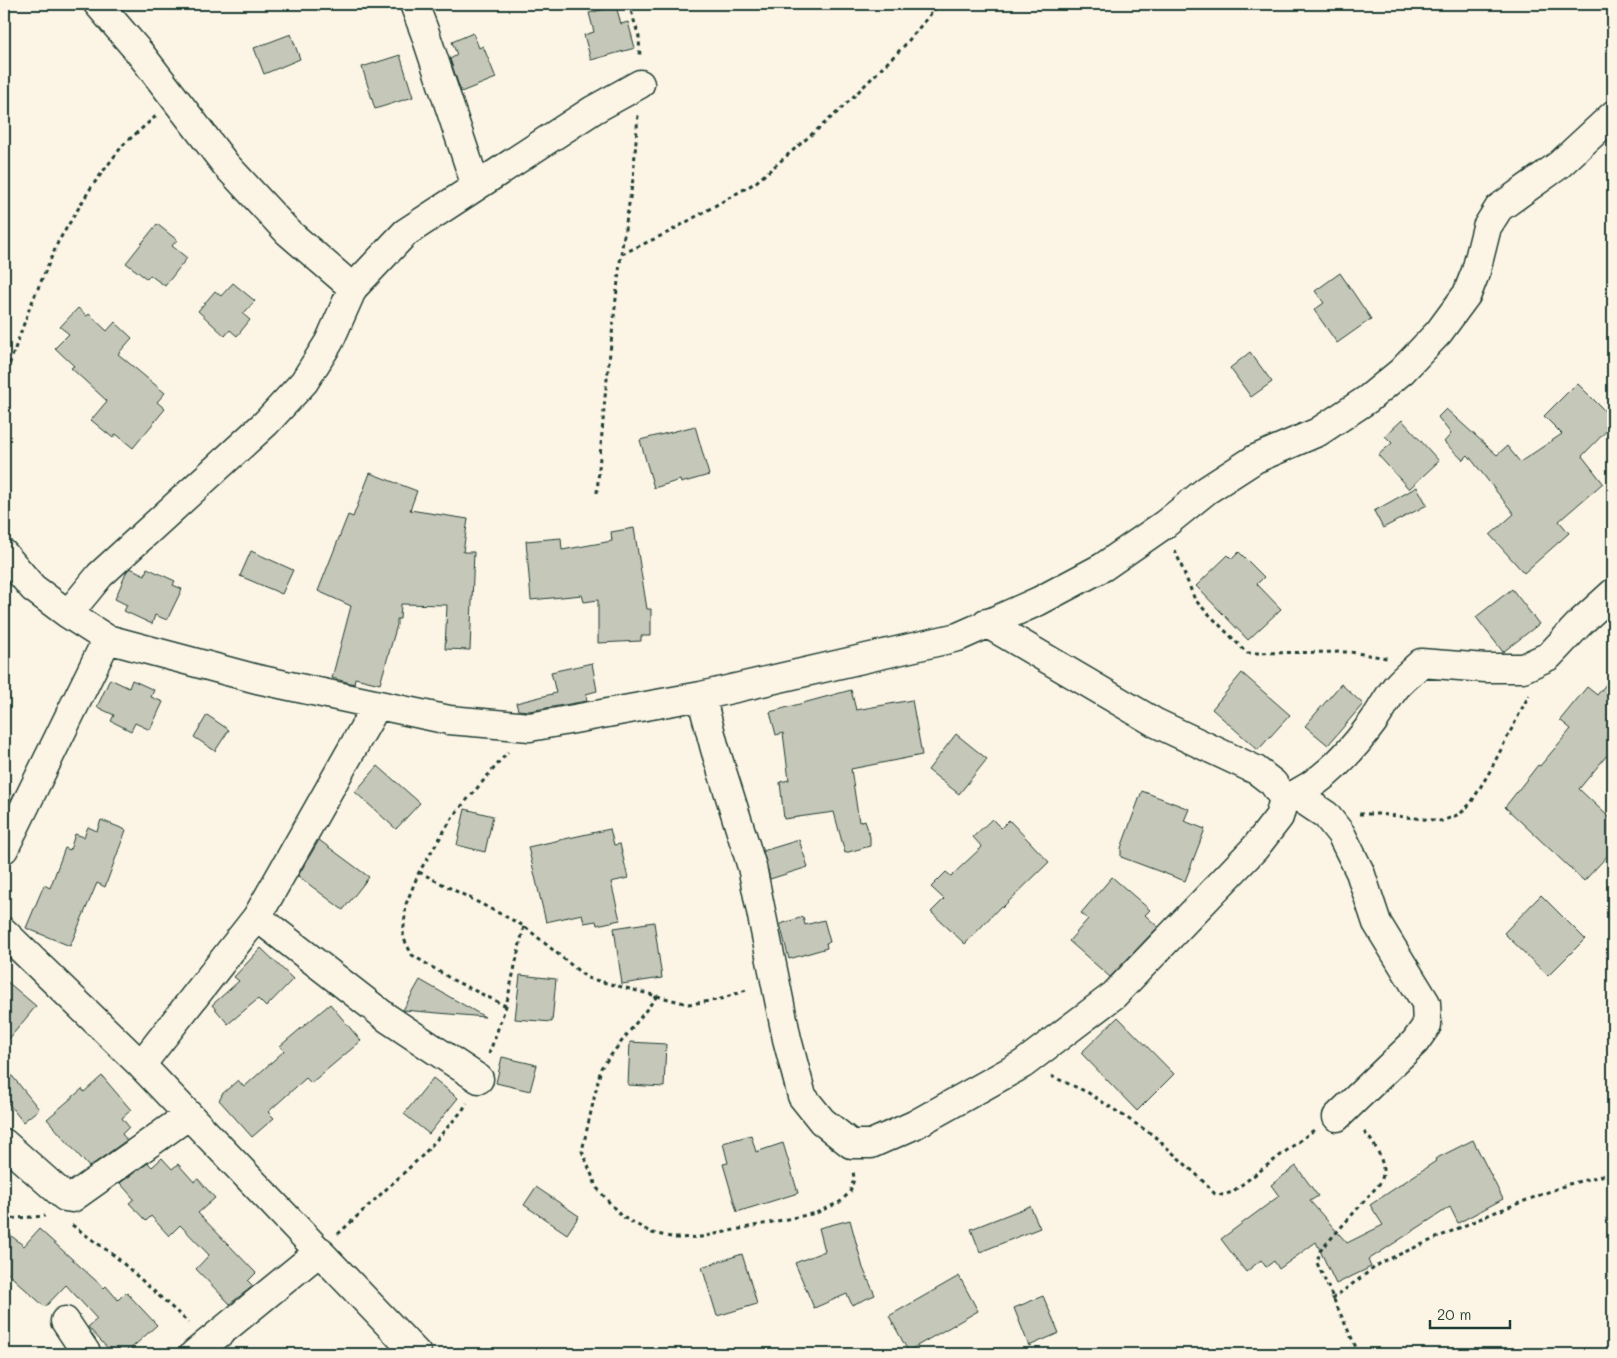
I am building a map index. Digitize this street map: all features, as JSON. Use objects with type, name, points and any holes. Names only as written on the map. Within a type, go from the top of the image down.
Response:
[{"type":"street","points":[[98,4],[139,52],[226,165],[288,232],[353,288]]},
{"type":"street","points":[[414,4],[476,186]]},
{"type":"street","points":[[68,614],[100,575],[266,423],[304,382],[329,342],[353,288],[405,233],[593,110],[640,84]]},
{"type":"street","points":[[4,554],[33,588],[68,614],[107,639],[257,679],[449,720],[530,727],[701,696],[958,637],[1039,601],[1103,567],[1165,524],[1207,490],[1255,459],[1318,432],[1368,399],[1402,371],[1439,332],[1467,294],[1476,271],[1487,227],[1499,208],[1559,165],[1613,115]]},
{"type":"street","points":[[701,696],[715,749],[752,867],[787,1039],[802,1096],[822,1121],[851,1144],[871,1144],[914,1125],[1023,1064],[1114,995],[1255,848],[1279,817],[1290,797],[1323,776],[1349,752],[1372,723],[1396,687],[1421,663],[1486,668],[1522,668],[1549,656],[1581,622],[1613,593]]},
{"type":"street","points":[[986,623],[1156,723],[1256,770],[1290,797],[1326,815],[1341,834],[1360,872],[1377,922],[1426,1003],[1427,1024],[1415,1042],[1338,1117]]},
{"type":"street","points":[[4,849],[107,639]]},
{"type":"street","points":[[140,1065],[257,917],[377,705]]},
{"type":"street","points":[[257,917],[387,1018],[479,1079]]},
{"type":"street","points":[[4,932],[189,1115],[417,1354]]},
{"type":"street","points":[[4,1143],[65,1197],[72,1198],[189,1115]]},
{"type":"street","points":[[201,1348],[320,1251]]},
{"type":"street","points":[[65,1321],[87,1354]]},
{"type":"path","points":[[597,493],[605,397],[621,254],[633,179],[640,84],[639,37],[629,4]]},
{"type":"path","points":[[621,254],[667,232],[755,184],[840,110],[904,46],[938,4]]},
{"type":"path","points":[[4,379],[30,307],[58,242],[92,186],[123,145],[175,99]]},
{"type":"path","points":[[1165,524],[1195,600],[1247,653],[1350,652],[1421,663]]},
{"type":"path","points":[[1326,815],[1378,814],[1442,821],[1460,814],[1470,803],[1490,771],[1549,656]]},
{"type":"path","points":[[506,1006],[453,980],[412,955],[403,937],[406,904],[420,872],[454,815],[530,727]]},
{"type":"path","points":[[420,872],[524,926],[587,978],[688,1004],[718,1000],[776,980]]},
{"type":"path","points":[[320,1251],[423,1156],[462,1111],[479,1079],[506,1006],[524,926]]},
{"type":"path","points":[[657,996],[602,1068],[582,1151],[597,1188],[621,1216],[652,1233],[676,1238],[701,1237],[816,1213],[840,1202],[850,1192],[854,1179],[851,1144]]},
{"type":"path","points":[[1023,1064],[1087,1092],[1153,1135],[1198,1175],[1215,1194],[1224,1195],[1232,1192],[1322,1124],[1338,1117],[1352,1122],[1368,1135],[1384,1169],[1381,1182],[1320,1251],[1317,1264],[1359,1354]]},
{"type":"path","points":[[1332,1298],[1382,1262],[1502,1210],[1570,1184],[1613,1173]]},
{"type":"path","points":[[4,1219],[52,1216]]},
{"type":"path","points":[[70,1224],[115,1256],[201,1348]]},
{"type":"building","points":[[616,6],[621,24],[628,22],[635,48],[591,60],[584,35],[594,32],[589,13]]},
{"type":"building","points":[[473,33],[479,48],[483,46],[496,78],[461,92],[450,59],[457,55],[452,42]]},
{"type":"building","points":[[291,34],[300,59],[264,74],[254,48]]},
{"type":"building","points":[[400,55],[413,97],[375,109],[362,67]]},
{"type":"building","points":[[157,224],[177,240],[172,246],[187,258],[165,286],[150,275],[147,279],[126,263]]},
{"type":"building","points":[[1340,273],[1371,319],[1337,343],[1314,310],[1324,303],[1315,291]]},
{"type":"building","points":[[233,283],[255,301],[243,314],[250,320],[237,336],[230,330],[225,336],[198,311],[215,291],[221,296]]},
{"type":"building","points":[[78,308],[87,316],[89,314],[107,331],[115,322],[132,338],[118,354],[165,393],[157,402],[165,409],[133,448],[116,434],[113,438],[91,420],[107,401],[71,368],[74,366],[55,348],[69,334],[60,327]]},
{"type":"building","points":[[1250,352],[1272,382],[1251,397],[1230,368]]},
{"type":"building","points":[[1577,383],[1613,419],[1613,424],[1582,456],[1603,483],[1559,521],[1569,533],[1524,573],[1490,535],[1514,514],[1468,455],[1463,460],[1444,442],[1451,434],[1438,417],[1446,409],[1497,455],[1507,446],[1520,462],[1562,434],[1544,416]]},
{"type":"building","points":[[1402,420],[1439,461],[1409,489],[1378,455],[1392,443],[1385,436]]},
{"type":"building","points":[[695,426],[709,475],[681,483],[680,480],[654,488],[640,440]]},
{"type":"building","points":[[370,473],[417,491],[410,510],[468,519],[463,552],[474,552],[470,650],[445,649],[447,605],[401,604],[400,619],[397,619],[397,625],[380,684],[355,678],[354,684],[332,678],[351,606],[318,591],[348,515],[353,517]]},
{"type":"building","points":[[1417,487],[1427,505],[1383,528],[1374,511]]},
{"type":"building","points":[[634,528],[647,609],[651,609],[651,636],[641,636],[641,641],[598,643],[598,600],[584,602],[582,595],[531,600],[526,541],[561,538],[562,550],[612,541],[611,532]]},
{"type":"building","points":[[251,551],[293,570],[282,594],[240,576]]},
{"type":"building","points":[[1239,552],[1264,577],[1257,584],[1281,609],[1248,640],[1196,586],[1228,555],[1232,559]]},
{"type":"building","points":[[130,568],[145,575],[147,568],[175,581],[173,585],[182,589],[167,620],[155,615],[152,624],[124,611],[127,605],[115,599]]},
{"type":"building","points":[[1512,589],[1539,624],[1503,652],[1476,617]]},
{"type":"building","points":[[592,663],[597,691],[586,694],[587,701],[529,711],[518,710],[516,703],[556,693],[551,672]]},
{"type":"building","points":[[1242,673],[1290,715],[1258,750],[1212,709]]},
{"type":"building","points":[[1613,676],[1613,748],[1579,789],[1613,821],[1613,850],[1584,881],[1505,807],[1538,765],[1540,766],[1571,729],[1560,720],[1587,687],[1597,695]]},
{"type":"building","points":[[110,679],[129,688],[132,680],[154,690],[151,697],[163,702],[150,730],[135,723],[131,731],[111,721],[114,715],[97,707]]},
{"type":"building","points":[[1341,684],[1363,704],[1328,745],[1305,726]]},
{"type":"building","points":[[851,690],[856,710],[912,700],[922,755],[851,769],[859,822],[865,820],[870,837],[870,846],[845,853],[834,812],[784,819],[780,782],[789,780],[783,733],[776,735],[770,712]]},
{"type":"building","points":[[207,715],[229,730],[215,751],[194,737]]},
{"type":"building","points":[[956,734],[987,759],[959,794],[928,770]]},
{"type":"building","points":[[378,766],[420,803],[396,829],[355,792]]},
{"type":"building","points":[[1142,791],[1189,809],[1184,821],[1205,829],[1185,881],[1121,857],[1121,848]]},
{"type":"building","points":[[465,809],[493,816],[485,852],[457,845]]},
{"type":"building","points":[[992,819],[1001,828],[1009,820],[1049,862],[1002,908],[1001,906],[965,944],[931,912],[944,899],[931,887],[946,872],[951,876],[982,847],[973,837]]},
{"type":"building","points":[[101,820],[126,830],[105,887],[97,883],[70,946],[26,928],[44,885],[50,888],[65,848],[70,850],[75,834],[84,837],[88,827],[97,831]]},
{"type":"building","points":[[610,829],[614,845],[620,844],[628,878],[611,882],[620,920],[597,925],[596,921],[584,923],[582,914],[546,922],[528,847]]},
{"type":"building","points":[[319,840],[369,877],[343,910],[298,876]]},
{"type":"building","points":[[799,840],[808,867],[770,879],[763,851]]},
{"type":"building","points":[[1112,877],[1150,910],[1145,915],[1158,927],[1110,977],[1069,941],[1088,919],[1081,913]]},
{"type":"building","points":[[1541,895],[1585,939],[1548,976],[1504,933]]},
{"type":"building","points":[[803,917],[805,925],[824,920],[830,942],[826,943],[827,948],[789,959],[780,924]]},
{"type":"building","points":[[654,922],[662,978],[622,984],[614,928]]},
{"type":"building","points":[[261,948],[293,979],[266,1007],[258,999],[228,1024],[212,1005],[239,981],[234,977]]},
{"type":"building","points":[[520,975],[556,979],[552,1022],[515,1019]]},
{"type":"building","points":[[4,979],[36,1006],[4,1045]]},
{"type":"building","points":[[420,980],[485,1017],[403,1010]]},
{"type":"building","points":[[330,1004],[361,1041],[311,1083],[306,1078],[268,1112],[274,1118],[252,1137],[219,1100],[221,1095],[238,1080],[244,1087],[284,1051],[280,1046]]},
{"type":"building","points":[[1118,1017],[1174,1074],[1137,1111],[1081,1053]]},
{"type":"building","points":[[630,1042],[666,1044],[664,1087],[628,1085]]},
{"type":"building","points":[[502,1057],[537,1065],[530,1091],[496,1083]]},
{"type":"building","points":[[4,1066],[39,1109],[23,1122],[4,1098]]},
{"type":"building","points":[[102,1076],[131,1110],[122,1118],[129,1127],[122,1134],[127,1140],[89,1167],[47,1119],[82,1089],[84,1092]]},
{"type":"building","points":[[433,1078],[458,1098],[429,1134],[404,1114]]},
{"type":"building","points":[[751,1135],[756,1152],[783,1143],[798,1193],[737,1212],[723,1164],[728,1163],[723,1143]]},
{"type":"building","points":[[1473,1140],[1503,1199],[1458,1223],[1450,1207],[1368,1260],[1371,1267],[1336,1284],[1316,1242],[1279,1269],[1274,1261],[1266,1267],[1261,1260],[1246,1272],[1221,1239],[1279,1196],[1271,1185],[1296,1166],[1318,1196],[1310,1201],[1347,1243],[1383,1225],[1370,1205],[1436,1161],[1435,1159]]},
{"type":"building","points":[[162,1158],[172,1169],[178,1164],[194,1182],[198,1179],[215,1198],[198,1213],[256,1273],[248,1281],[253,1286],[230,1304],[196,1269],[209,1255],[180,1225],[169,1236],[151,1216],[146,1221],[129,1203],[134,1199],[120,1183],[148,1163],[152,1167]]},
{"type":"building","points":[[536,1187],[579,1216],[567,1234],[524,1205]]},
{"type":"building","points":[[1030,1206],[1040,1228],[980,1252],[971,1229]]},
{"type":"building","points":[[850,1220],[863,1268],[875,1295],[852,1305],[847,1294],[814,1308],[795,1263],[825,1251],[819,1228]]},
{"type":"building","points":[[39,1229],[104,1288],[106,1286],[118,1300],[126,1292],[157,1325],[125,1354],[113,1354],[88,1327],[97,1319],[66,1285],[45,1307],[4,1270],[4,1230],[24,1246]]},
{"type":"building","points":[[742,1254],[757,1304],[717,1316],[702,1267]]},
{"type":"building","points":[[959,1276],[978,1311],[908,1351],[889,1316]]},
{"type":"building","points":[[1043,1296],[1059,1333],[1029,1346],[1014,1308]]}]
